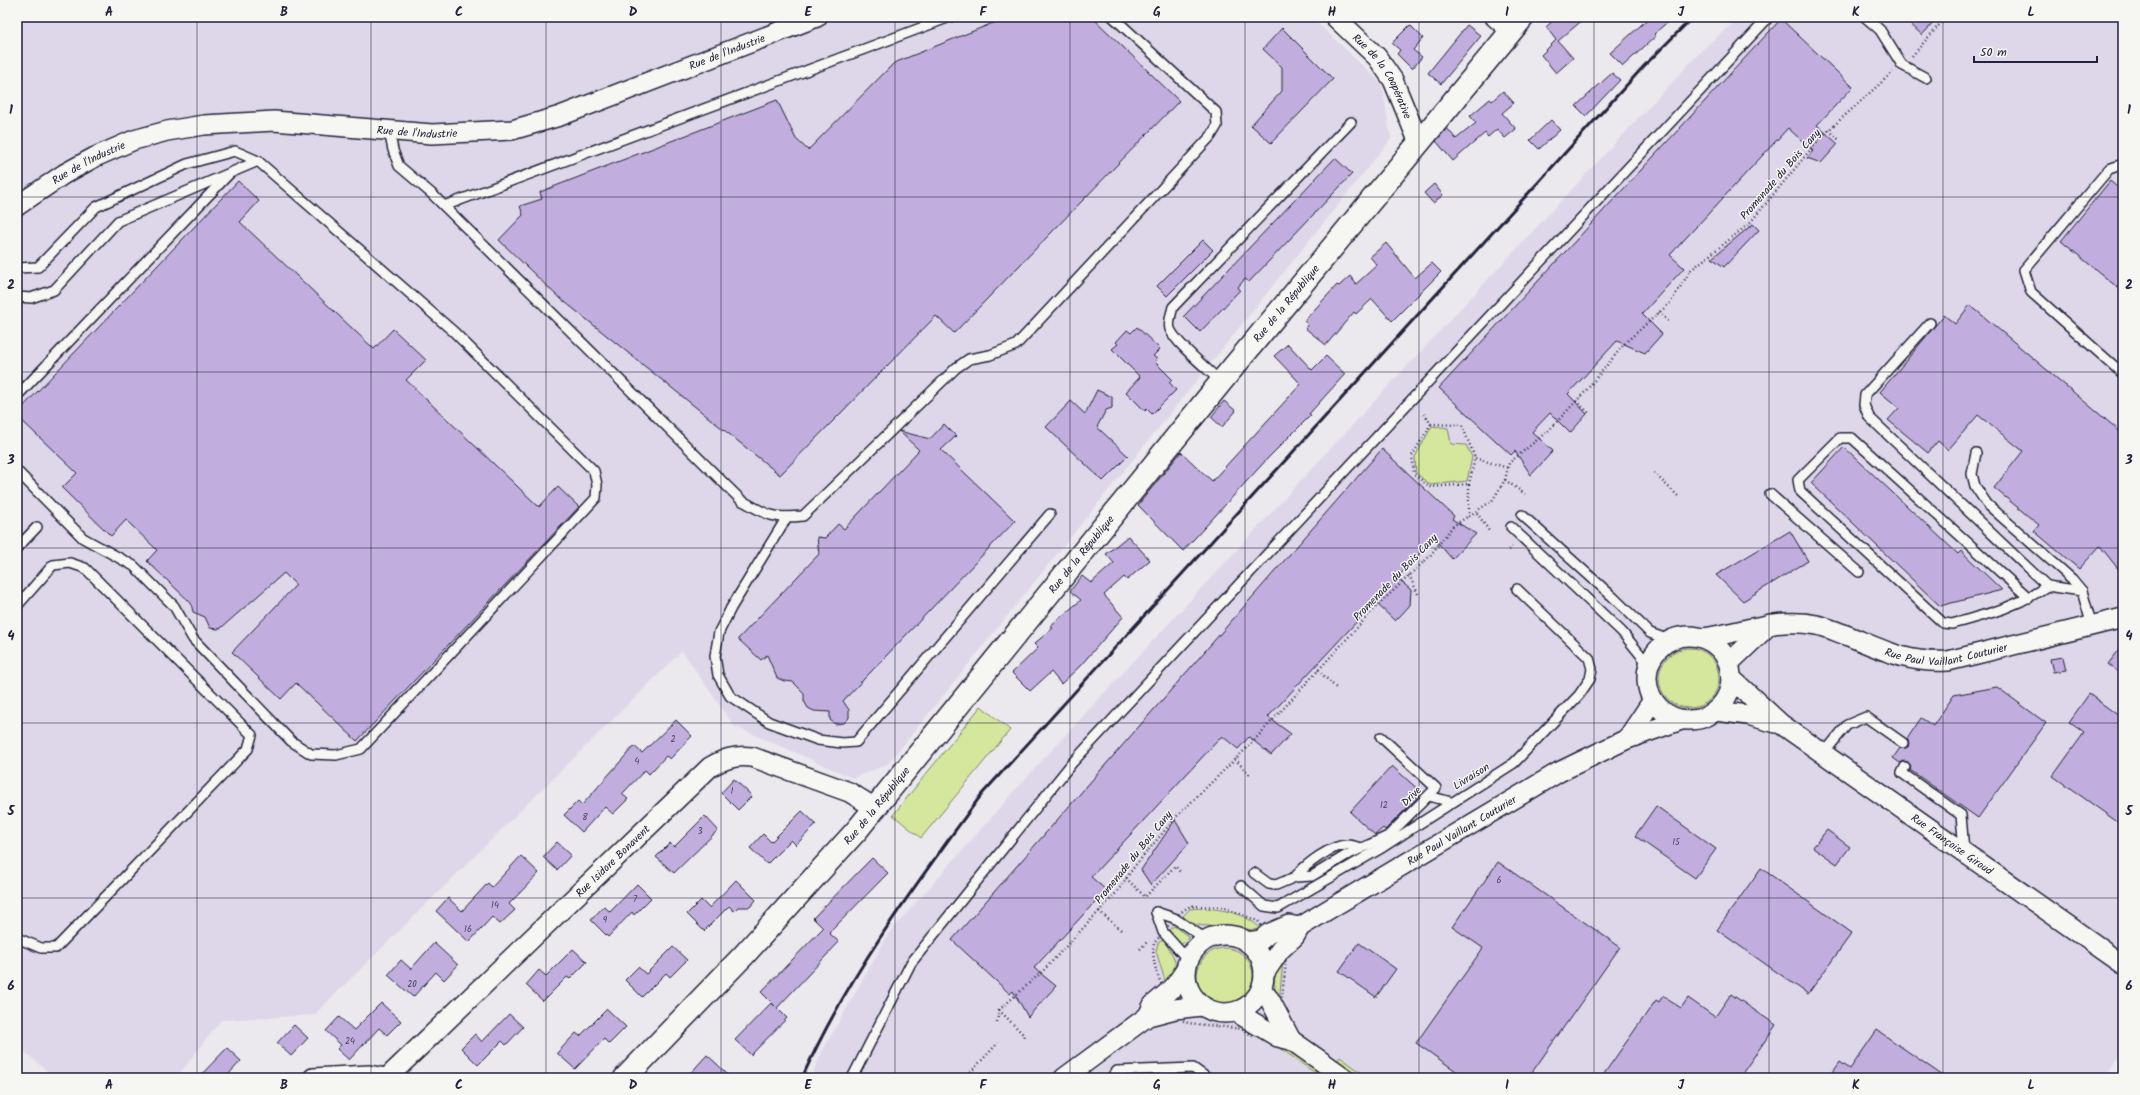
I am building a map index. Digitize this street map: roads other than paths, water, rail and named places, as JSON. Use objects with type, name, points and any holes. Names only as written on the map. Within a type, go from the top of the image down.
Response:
[{"type":"street","name":"Rue de l'Industrie","points":[[17,206],[64,174],[95,157],[134,140],[204,124],[274,121],[432,134],[512,130],[560,116],[817,17]]},
{"type":"street","name":"Rue de la Coopérative","points":[[1335,17],[1377,57],[1393,80],[1419,143]]},
{"type":"street","name":"Rue de la République","points":[[625,1078],[743,956],[875,808],[1221,382],[1419,143],[1510,22]]},
{"type":"street","name":"Rue Paul Vaillant Couturier","points":[[1704,638],[1771,623],[1796,622],[1819,625],[1910,660],[1930,662],[1948,661],[2123,618]]},
{"type":"street","points":[[1730,671],[1771,623]]},
{"type":"street","points":[[1681,636],[1704,638],[1723,652],[1730,671],[1727,696],[1716,711],[1699,719],[1681,720],[1665,713],[1652,700],[1647,683],[1648,664],[1656,650],[1670,640],[1681,636]]},
{"type":"street","name":"Rue Françoise Giroud","points":[[1730,671],[1781,724],[2123,964]]},
{"type":"street","points":[[1627,739],[1652,700]]},
{"type":"street","name":"Rue Françoise Giroud","points":[[1716,711],[1748,715],[1781,724]]},
{"type":"street","name":"Rue Paul Vaillant Couturier","points":[[1263,981],[1280,950],[1295,936],[1300,927],[1554,775],[1627,739],[1681,720]]},
{"type":"street","name":"Rue Isidore Bonavent","points":[[387,1078],[710,767],[725,758],[741,756],[752,757],[849,792],[875,808]]},
{"type":"street","name":"Rue Paul Vaillant Couturier","points":[[1247,942],[1261,940],[1268,934],[1289,925],[1300,927]]},
{"type":"street","points":[[1148,1016],[1153,1004],[1174,987],[1199,945],[1206,939],[1227,935],[1247,942],[1260,957],[1263,981],[1270,1000],[1291,1040]]},
{"type":"street","points":[[1187,965],[1189,991],[1201,1006]]},
{"type":"street","points":[[1064,1078],[1148,1016],[1175,1009],[1201,1006],[1222,1013],[1236,1012],[1246,1007],[1255,999],[1263,981]]},
{"type":"street","points":[[1236,1012],[1278,1037],[1291,1040],[1345,1078]]},
{"type":"street","points":[[313,1078],[369,1075],[387,1078]]},
{"type":"lane","points":[[444,206],[950,17]]},
{"type":"lane","points":[[389,131],[393,150],[399,166],[444,206],[741,500],[767,515],[788,517],[803,516],[956,368],[969,359],[990,355],[1016,345],[1211,136],[1217,126],[1216,112],[1113,17]]},
{"type":"lane","points":[[852,1078],[911,963],[1072,763],[1769,17]]},
{"type":"lane","points":[[1865,17],[1880,30],[1902,65],[1926,78]]},
{"type":"lane","points":[[1221,382],[1182,344],[1170,329],[1170,318],[1173,307],[1351,122]]},
{"type":"lane","points":[[17,268],[38,267],[96,207],[187,164],[235,150],[258,161],[454,332],[594,471],[597,485],[596,498],[361,749],[336,755],[324,755],[311,754],[290,741],[193,639],[174,606],[134,566],[83,538],[17,471]]},
{"type":"lane","points":[[17,298],[31,298],[54,290],[118,221],[258,161]]},
{"type":"lane","points":[[2123,164],[2109,169],[2024,270],[2031,292],[2123,374]]},
{"type":"lane","points":[[17,396],[229,174]]},
{"type":"lane","points":[[1930,323],[1865,395],[1864,406],[1869,417],[2047,586],[2082,591]]},
{"type":"lane","points":[[2029,598],[1852,438],[1840,438],[1798,480],[1800,491],[1943,623],[1952,624],[2014,606],[2029,598],[2047,586]]},
{"type":"lane","points":[[1976,453],[1972,474],[1975,486],[1987,504],[2072,579],[2082,591],[2092,626]]},
{"type":"lane","points":[[1770,494],[1859,572]]},
{"type":"lane","points":[[788,517],[731,608],[719,632],[716,656],[718,675],[730,696],[769,722],[818,740],[856,742],[1050,514]]},
{"type":"lane","points":[[1522,515],[1613,597],[1650,633],[1670,640]]},
{"type":"lane","points":[[17,548],[37,527]]},
{"type":"lane","points":[[1511,527],[1622,632],[1648,664]]},
{"type":"lane","points":[[17,606],[53,565],[70,563],[85,568],[252,735],[248,749],[56,948],[41,948],[17,938]]},
{"type":"lane","name":"Livraison","points":[[1241,886],[1264,906],[1278,908],[1383,847],[1514,763],[1579,695],[1590,679],[1592,669],[1589,658],[1518,589]]},
{"type":"lane","points":[[1824,753],[1847,725],[1866,717],[1904,743]]},
{"type":"lane","name":"Drive","points":[[1254,873],[1269,884],[1276,885],[1295,877],[1312,876],[1361,848],[1388,836],[1429,796],[1436,788],[1381,737]]},
{"type":"lane","points":[[1905,767],[1902,774],[1961,815],[1964,852]]},
{"type":"lane","points":[[1429,796],[1451,802]]},
{"type":"lane","points":[[1187,965],[1163,932],[1156,912],[1174,918],[1206,939]]},
{"type":"lane","points":[[1111,1078],[1117,1071],[1194,1068],[1207,1078]]},
{"type":"railway","points":[[802,1078],[840,1003],[884,932],[932,862],[982,794],[1644,66],[1693,17]]}]
